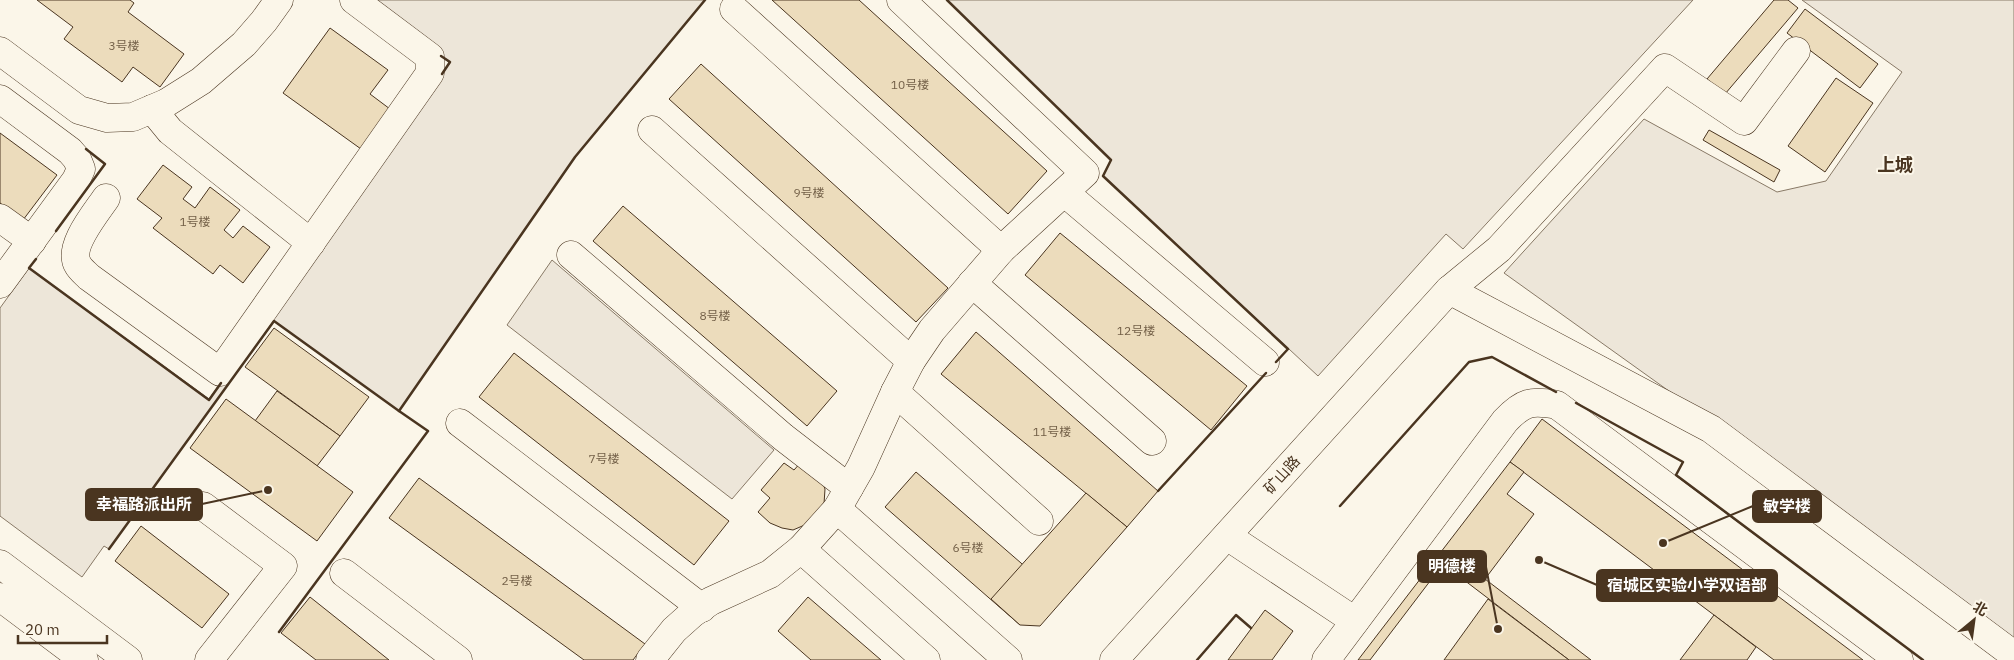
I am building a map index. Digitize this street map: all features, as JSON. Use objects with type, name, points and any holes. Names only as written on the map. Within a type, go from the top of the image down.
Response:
[{"type":"street","points":[[0,51],[79,110],[107,118],[133,117],[152,109],[201,81],[244,44],[279,0]]},
{"type":"street","points":[[106,198],[74,250],[77,264],[89,277],[220,372],[430,73],[430,57],[354,0]]},
{"type":"street","points":[[650,660],[674,630],[692,613],[711,601],[770,574],[801,549],[843,498],[877,433],[911,361],[932,330],[1001,250],[1085,173],[901,0]]},
{"type":"street","points":[[734,9],[1001,250]]},
{"type":"street","name":"矿山路","points":[[1114,660],[1449,290],[1499,249],[1666,68],[1744,120],[1796,51]]},
{"type":"street","points":[[0,98],[70,151],[77,159],[81,169],[76,180],[0,284]]},
{"type":"street","points":[[152,109],[170,131],[311,243]]},
{"type":"street","points":[[652,130],[911,361]]},
{"type":"street","points":[[1065,193],[1265,362]]},
{"type":"street","points":[[0,218],[32,241]]},
{"type":"street","points":[[571,255],[783,437],[1008,660]]},
{"type":"street","points":[[972,282],[1152,442]]},
{"type":"street","points":[[1449,290],[1711,429],[2012,657]]},
{"type":"street","points":[[895,392],[1039,521]]},
{"type":"street","points":[[1326,660],[1505,421],[1518,408],[1531,402],[1557,405],[1899,660]]},
{"type":"street","points":[[460,423],[702,608]]},
{"type":"street","points":[[202,506],[283,566],[209,660]]},
{"type":"street","points":[[1227,536],[1355,621]]},
{"type":"street","points":[[801,549],[926,660]]},
{"type":"street","points":[[0,564],[128,660]]},
{"type":"street","points":[[344,573],[458,660]]},
{"type":"street","points":[[0,597],[84,660]]},
{"type":"shaded area","points":[[364,0],[705,0],[575,157],[399,411],[274,321],[109,549],[104,546],[82,577],[0,516],[0,308],[29,268],[209,399],[450,63]]},
{"type":"shaded area","points":[[947,0],[1693,0],[1463,249],[1446,234],[1318,376],[1103,176],[1111,160]]},
{"type":"shaded area","points":[[1802,0],[2014,0],[2014,638],[1504,273],[1644,119],[1777,192],[1826,181],[1902,72]]},
{"type":"shaded area","points":[[552,260],[774,450],[732,499],[507,325]]},
{"type":"building","points":[[37,0],[130,0],[134,3],[128,12],[184,54],[160,87],[133,67],[122,82],[64,39],[73,27]]},
{"type":"building","points":[[772,0],[859,0],[1047,171],[1008,214]]},
{"type":"building","points":[[1774,0],[1788,0],[1798,8],[1725,94],[1707,79]]},
{"type":"building","points":[[1805,9],[1878,64],[1860,88],[1787,33]]},
{"type":"building","points":[[330,28],[388,70],[370,94],[390,109],[361,149],[283,93]]},
{"type":"building","points":[[701,64],[948,288],[916,322],[669,99]]},
{"type":"building","points":[[1836,78],[1873,103],[1825,172],[1788,146]]},
{"type":"building","points":[[1709,130],[1780,170],[1774,182],[1703,140]]},
{"type":"building","points":[[0,133],[57,175],[23,220],[0,203]]},
{"type":"building","points":[[163,165],[192,187],[183,199],[195,208],[210,187],[240,210],[224,230],[233,238],[243,226],[270,247],[243,283],[220,265],[213,274],[153,228],[162,218],[137,199]]},
{"type":"building","points":[[623,206],[837,391],[807,426],[593,241]]},
{"type":"building","points":[[1060,233],[1247,386],[1211,430],[1025,275]]},
{"type":"building","points":[[274,328],[369,397],[340,436],[245,367]]},
{"type":"building","points":[[976,332],[1158,491],[1127,527],[941,374]]},
{"type":"building","points":[[514,353],[729,521],[694,565],[479,397]]},
{"type":"building","points":[[277,391],[340,436],[317,466],[255,421]]},
{"type":"building","points":[[226,399],[353,492],[317,541],[190,448]]},
{"type":"building","points":[[1542,419],[1863,660],[1774,660],[1510,462]]},
{"type":"building","points":[[802,461],[821,478],[825,489],[824,504],[807,524],[793,530],[782,528],[770,523],[758,512],[770,498],[761,490],[784,463],[794,470]]},
{"type":"building","points":[[1510,462],[1524,472],[1507,494],[1534,514],[1485,579],[1591,660],[1569,660],[1443,564],[1370,660],[1358,660]]},
{"type":"building","points":[[916,472],[1051,589],[1020,625],[885,507]]},
{"type":"building","points":[[419,478],[645,644],[633,660],[584,660],[389,518]]},
{"type":"building","points":[[1086,493],[1127,527],[1040,626],[1020,625],[991,599]]},
{"type":"building","points":[[141,526],[229,594],[202,628],[115,561]]},
{"type":"building","points":[[310,597],[389,660],[316,660],[281,633]]},
{"type":"building","points":[[808,597],[881,660],[811,660],[778,631]]},
{"type":"building","points":[[1488,599],[1569,660],[1444,660]]},
{"type":"building","points":[[1265,610],[1293,631],[1272,660],[1228,660]]},
{"type":"building","points":[[1714,615],[1756,647],[1747,660],[1680,660]]},
{"type":"wall","points":[[279,632],[428,431],[399,411],[575,157],[705,0]]},
{"type":"wall","points":[[947,0],[1111,160],[1103,176],[1288,349],[1276,362]]},
{"type":"wall","points":[[441,56],[450,62],[442,74]]},
{"type":"wall","points":[[56,231],[105,164],[86,149]]},
{"type":"wall","points":[[36,259],[29,268],[209,400],[221,383]]},
{"type":"wall","points":[[109,549],[274,321],[399,411]]},
{"type":"wall","points":[[1340,506],[1469,362],[1492,357],[1556,392]]},
{"type":"wall","points":[[1158,491],[1266,373]]},
{"type":"wall","points":[[1576,403],[1683,462],[1676,475],[1923,660]]},
{"type":"wall","points":[[1197,660],[1236,615],[1251,628]]},
{"type":"place","name":"幸福路派出所","points":[[268,490]]},
{"type":"place","name":"敏学楼","points":[[1663,543]]},
{"type":"place","name":"宿城区实验小学双语部","points":[[1539,560]]},
{"type":"place","name":"明德楼","points":[[1498,629]]},
{"type":"district","name":"上城","points":[[1895,165]]}]
